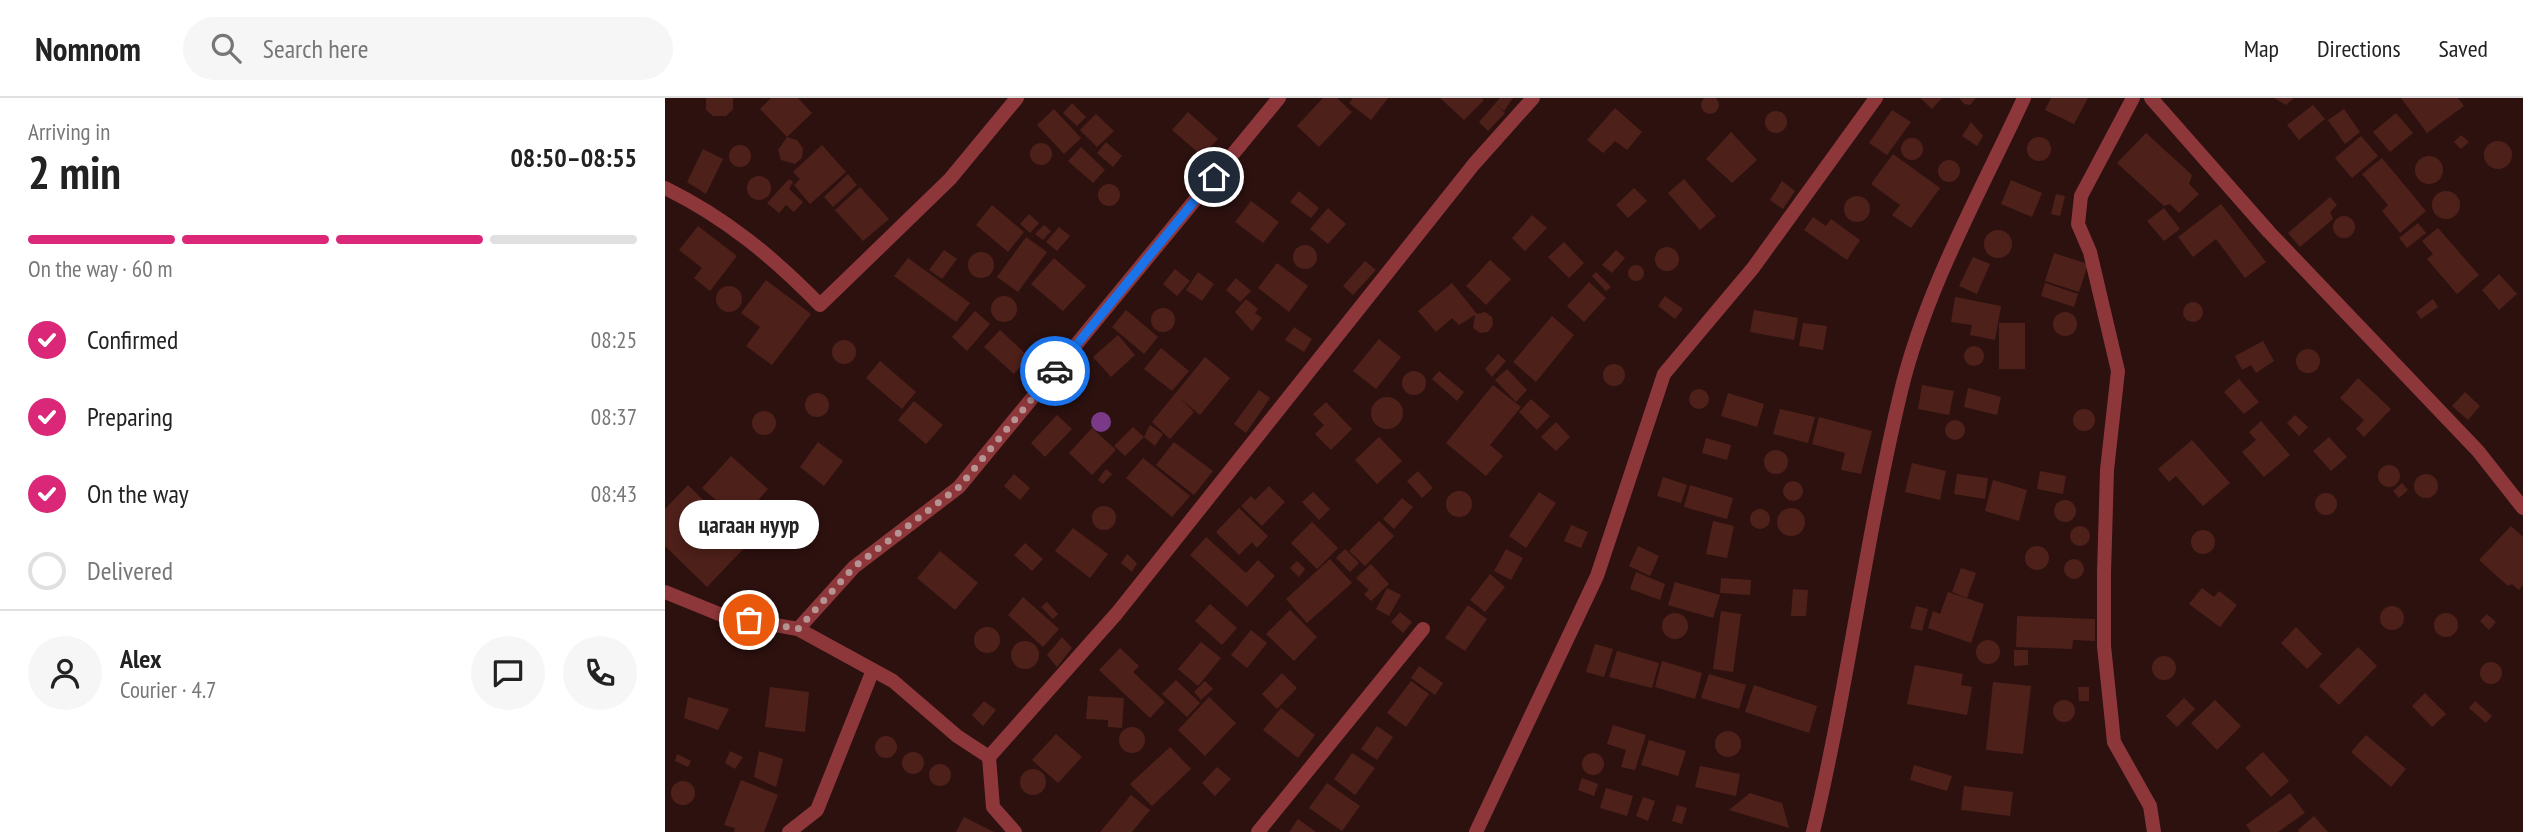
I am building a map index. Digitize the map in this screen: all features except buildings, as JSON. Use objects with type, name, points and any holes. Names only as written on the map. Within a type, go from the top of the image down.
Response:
[{"type":"street","points":[[665,188],[698,204],[776,260],[820,305],[950,179],[1017,98]]},
{"type":"street","points":[[798,629],[854,567],[959,487],[1279,98]]},
{"type":"street","points":[[1015,832],[993,807],[989,757],[1117,613],[1474,164],[1533,98]]},
{"type":"street","points":[[1476,832],[1597,576],[1664,374],[1753,268],[1876,98]]},
{"type":"street","points":[[1813,832],[1830,762],[1901,389],[1929,300],[2024,98]]},
{"type":"street","points":[[2133,98],[2081,196],[2078,224],[2090,252],[2118,371],[2107,470],[2104,573],[2104,646],[2114,742],[2150,806],[2154,832]]},
{"type":"street","points":[[2151,98],[2269,232],[2478,451],[2523,508]]},
{"type":"street","points":[[665,592],[724,616],[798,629],[893,681],[957,736],[989,757]]},
{"type":"street","points":[[1258,832],[1423,629]]},
{"type":"street","points":[[789,832],[817,810],[873,670]]},
{"type":"way so far","points":[[749,620],[798,629],[854,567],[959,487],[1055,371]]},
{"type":"place","name":"цагаан нуур","points":[[749,620]]},
{"type":"route","points":[[1055,371],[1214,177]]}]
